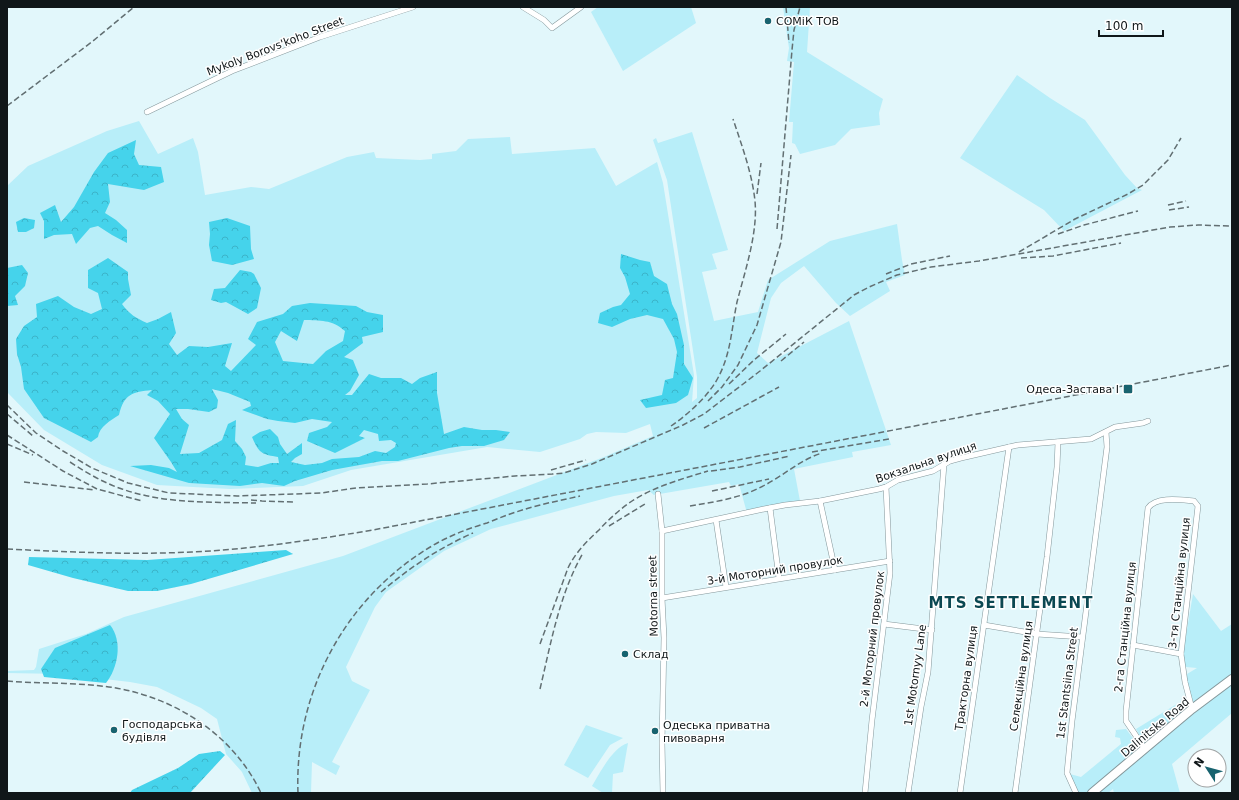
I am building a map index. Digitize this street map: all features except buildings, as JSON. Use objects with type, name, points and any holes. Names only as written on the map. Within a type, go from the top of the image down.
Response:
[{"type":"main road","name":"Dalinitske Road","points":[[1092,793],[1192,709],[1232,679]]},
{"type":"street","name":"Mykoly Borovs'koho Street","points":[[148,112],[232,71],[320,37],[413,7]]},
{"type":"street","points":[[523,7],[544,20],[552,28],[581,7]]},
{"type":"street","name":"Вокзальна вулиця","points":[[662,531],[770,508],[820,502],[886,487],[898,480],[933,471],[944,464],[961,458],[1009,447],[1050,441],[1058,442],[1091,439],[1115,427],[1148,421]]},
{"type":"street","name":"1st Stantsiina Street","points":[[1076,793],[1067,773],[1082,637],[1106,454],[1106,432]]},
{"type":"street","name":"Селекційна вулиця","points":[[1015,793],[1048,542],[1058,442]]},
{"type":"street","name":"Тракторна вулиця","points":[[960,793],[1009,447]]},
{"type":"street","name":"1st Motornyy Lane","points":[[908,793],[928,672],[944,464]]},
{"type":"street","name":"2-й Моторний провулок","points":[[865,793],[890,561],[888,522],[885,502],[886,487]]},
{"type":"street","name":"Motorna street","points":[[658,494],[662,531],[662,598],[664,638],[662,743],[663,793]]},
{"type":"street","name":"3-тя Станційна вулиця","points":[[1152,503],[1162,501],[1194,501],[1198,506],[1181,654],[1185,682],[1192,709]]},
{"type":"street","points":[[820,502],[835,570]]},
{"type":"street","name":"2-га Станційна вулиця","points":[[1145,749],[1126,720],[1126,711],[1148,508],[1152,503]]},
{"type":"street","points":[[770,508],[778,578]]},
{"type":"street","points":[[716,520],[726,587]]},
{"type":"street","name":"3-й Моторний провулок","points":[[662,598],[890,561]]},
{"type":"street","points":[[884,624],[932,630]]},
{"type":"street","points":[[984,625],[1036,634],[1082,637]]},
{"type":"street","points":[[1133,645],[1181,654]]},
{"type":"shaded area","points":[[598,7],[691,7],[696,23],[623,71],[591,12]]},
{"type":"shaded area","points":[[783,7],[810,7],[807,52],[883,99],[879,113],[880,125],[851,129],[835,145],[800,154],[795,144],[792,143],[793,122],[789,122],[794,62],[787,61],[789,48]]},
{"type":"shaded area","points":[[1017,75],[1085,120],[1125,175],[1137,188],[1142,190],[1064,231],[1044,210],[960,158]]},
{"type":"shaded area","points":[[139,121],[158,154],[193,138],[198,152],[205,195],[251,187],[269,189],[347,157],[374,152],[376,158],[420,160],[432,159],[432,154],[456,151],[468,139],[510,137],[512,154],[595,148],[616,186],[657,162],[663,183],[694,375],[692,402],[697,398],[697,377],[667,180],[653,140],[656,138],[658,143],[692,132],[728,250],[712,254],[717,269],[702,272],[714,321],[758,312],[768,280],[830,241],[897,224],[905,275],[886,282],[890,291],[850,316],[836,303],[804,266],[781,283],[771,298],[757,353],[768,363],[849,321],[891,445],[852,452],[853,457],[794,469],[800,501],[747,513],[739,484],[731,486],[729,482],[654,495],[648,490],[614,496],[491,529],[444,551],[386,592],[375,607],[346,667],[352,681],[370,690],[332,762],[340,766],[336,775],[312,762],[311,793],[252,793],[242,772],[226,754],[217,719],[201,708],[157,687],[130,682],[61,674],[7,673],[7,671],[34,670],[36,667],[39,649],[86,634],[124,617],[343,556],[604,457],[653,436],[650,424],[626,433],[596,432],[587,434],[580,439],[540,452],[487,447],[351,470],[303,486],[230,489],[157,485],[102,465],[44,430],[7,392],[7,186],[28,166],[107,131]]},
{"type":"shaded area","points":[[1193,594],[1221,631],[1232,624],[1232,675],[1194,706],[1186,677],[1187,674],[1197,668],[1186,667],[1181,664]]},
{"type":"shaded area","points":[[1232,682],[1232,713],[1191,748],[1187,748],[1187,751],[1172,764],[1180,793],[1114,793],[1113,789],[1108,793],[1097,793]]},
{"type":"shaded area","points":[[1185,699],[1190,709],[1145,746],[1136,729]]},
{"type":"shaded area","points":[[586,725],[623,738],[610,745],[588,778],[564,765]]},
{"type":"shaded area","points":[[1126,729],[1141,749],[1089,793],[1078,793],[1070,774],[1081,777],[1121,744],[1120,738],[1115,737],[1116,730]]},
{"type":"shaded area","points":[[628,743],[623,772],[613,774],[612,793],[603,793],[592,786],[612,755]]},
{"type":"green space","points":[[136,140],[134,154],[139,165],[161,167],[164,182],[144,190],[108,184],[110,202],[105,213],[127,230],[127,243],[98,226],[90,228],[76,244],[72,234],[54,235],[44,239],[44,221],[40,213],[55,205],[61,222],[74,207],[94,172],[108,153]]},
{"type":"green space","points":[[24,218],[35,220],[34,228],[26,232],[18,232],[16,222]]},
{"type":"green space","points":[[227,218],[250,226],[251,249],[254,259],[232,265],[212,261],[209,245],[209,222]]},
{"type":"green space","points":[[621,254],[650,262],[654,276],[667,284],[672,304],[677,314],[684,345],[684,364],[693,378],[688,395],[676,403],[646,408],[640,400],[662,395],[665,380],[673,378],[677,352],[674,339],[663,319],[647,315],[630,319],[612,327],[598,323],[600,313],[621,305],[630,294],[625,277],[620,268]]},
{"type":"green space","points":[[108,258],[128,272],[131,295],[122,304],[130,313],[139,319],[147,323],[171,312],[176,333],[169,344],[177,355],[189,346],[208,347],[232,343],[225,366],[231,371],[256,345],[248,339],[257,322],[283,314],[292,306],[310,303],[356,306],[367,312],[383,315],[383,332],[362,337],[363,343],[344,357],[353,360],[359,375],[350,391],[345,395],[352,395],[369,374],[381,378],[401,378],[412,384],[420,378],[437,372],[437,393],[444,434],[464,427],[510,432],[504,440],[484,446],[462,446],[449,448],[398,461],[382,461],[332,470],[295,481],[284,486],[262,483],[240,486],[189,483],[130,466],[151,465],[169,468],[177,472],[154,438],[170,414],[158,401],[147,395],[152,390],[134,393],[126,398],[119,415],[106,424],[99,433],[98,437],[91,442],[44,418],[24,389],[21,367],[17,354],[16,339],[24,326],[37,317],[36,304],[58,296],[74,307],[91,314],[102,309],[98,293],[88,288],[88,270]],"holes":[[[304,320],[326,321],[335,324],[345,331],[343,341],[326,351],[313,364],[283,361],[275,342],[281,331],[297,341]],[[212,389],[228,393],[250,402],[251,406],[242,410],[267,419],[295,423],[312,419],[332,422],[327,427],[309,433],[307,441],[335,453],[365,438],[359,436],[364,430],[378,434],[379,441],[391,440],[396,443],[395,447],[386,453],[375,451],[359,457],[332,459],[322,463],[305,465],[291,462],[302,454],[302,443],[287,454],[280,444],[278,437],[270,429],[260,432],[252,437],[261,452],[278,457],[279,463],[271,463],[258,467],[245,465],[246,457],[242,449],[235,441],[236,420],[228,424],[222,440],[199,453],[180,454],[189,425],[182,419],[176,409],[209,412],[217,408],[218,400]]]},
{"type":"green space","points":[[22,265],[28,273],[25,286],[15,296],[18,305],[7,306],[7,268]]},
{"type":"green space","points":[[240,270],[254,274],[261,288],[257,308],[248,314],[226,302],[221,303],[211,300],[214,289],[225,288]]},
{"type":"green space","points":[[286,550],[293,554],[191,584],[157,591],[128,591],[73,578],[28,565],[29,557],[147,560]]},
{"type":"green space","points":[[110,625],[114,631],[118,646],[114,670],[106,683],[44,677],[41,669],[55,648]]},
{"type":"green space","points":[[220,751],[225,755],[190,793],[130,793],[132,790],[178,768],[199,754]]},
{"type":"railway","points":[[7,106],[93,41],[134,7]]},
{"type":"railway","points":[[786,7],[789,43]]},
{"type":"railway","points":[[777,229],[794,30],[800,7]]},
{"type":"railway","points":[[671,426],[700,401],[711,389],[720,373],[730,344],[737,302],[753,239],[755,226],[754,191],[733,119]]},
{"type":"railway","points":[[1019,252],[1075,219],[1128,194],[1143,185],[1168,160],[1181,138]]},
{"type":"railway","points":[[708,401],[722,387],[738,365],[757,325],[781,242],[791,155]]},
{"type":"railway","points":[[757,194],[761,163]]},
{"type":"railway","points":[[1168,205],[1186,201]]},
{"type":"railway","points":[[1169,210],[1189,207]]},
{"type":"railway","points":[[1058,234],[1084,225],[1138,211]]},
{"type":"railway","points":[[7,405],[36,433],[92,468],[128,483],[169,493],[237,496],[321,493],[356,488],[564,473],[592,464],[683,425],[704,414],[854,295],[897,275],[931,267],[979,261],[1170,227],[1198,225],[1232,226]]},
{"type":"railway","points":[[1021,258],[1053,256],[1121,243]]},
{"type":"railway","points":[[886,274],[911,264],[950,256]]},
{"type":"railway","points":[[729,384],[754,360],[786,334]]},
{"type":"railway","points":[[781,361],[804,342]]},
{"type":"railway","points":[[7,549],[100,553],[169,553],[238,549],[283,544],[373,530],[1232,365]]},
{"type":"railway","points":[[704,428],[779,387]]},
{"type":"railway","points":[[7,414],[33,436]]},
{"type":"railway","points":[[7,435],[63,471],[97,489],[142,501]]},
{"type":"railway","points":[[812,452],[889,439]]},
{"type":"railway","points":[[7,444],[33,455]]},
{"type":"railway","points":[[690,506],[725,500],[751,492],[806,460],[822,453]]},
{"type":"railway","points":[[711,471],[740,467],[790,456]]},
{"type":"railway","points":[[551,470],[586,460]]},
{"type":"railway","points":[[70,462],[109,484],[138,494],[171,500],[256,503]]},
{"type":"railway","points":[[540,644],[568,568],[574,557],[586,543],[617,512],[638,497],[667,484],[708,471]]},
{"type":"railway","points":[[712,491],[769,479]]},
{"type":"railway","points":[[24,482],[95,490]]},
{"type":"railway","points":[[298,793],[299,755],[306,717],[317,682],[333,648],[353,616],[378,588],[407,563],[450,536],[524,510],[580,496]]},
{"type":"railway","points":[[251,500],[293,502]]},
{"type":"railway","points":[[609,526],[645,504]]},
{"type":"railway","points":[[381,592],[425,559],[448,545],[473,533]]},
{"type":"railway","points":[[540,689],[562,602],[583,553]]},
{"type":"railway","points":[[7,681],[102,686],[139,693],[161,701],[202,723],[220,738],[236,754],[250,773],[261,793]]},
{"type":"place","name":"СОМіК ТОВ","points":[[768,21]]},
{"type":"place","name":"Одеса-Застава I","points":[[1128,389]]},
{"type":"place","name":"Склад","points":[[625,654]]},
{"type":"place","name":"Господарська будівля","points":[[114,730]]},
{"type":"place","name":"Одеська приватна пивоварня","points":[[655,731]]},
{"type":"district","name":"MTS SETTLEMENT","points":[[1011,603]]}]
